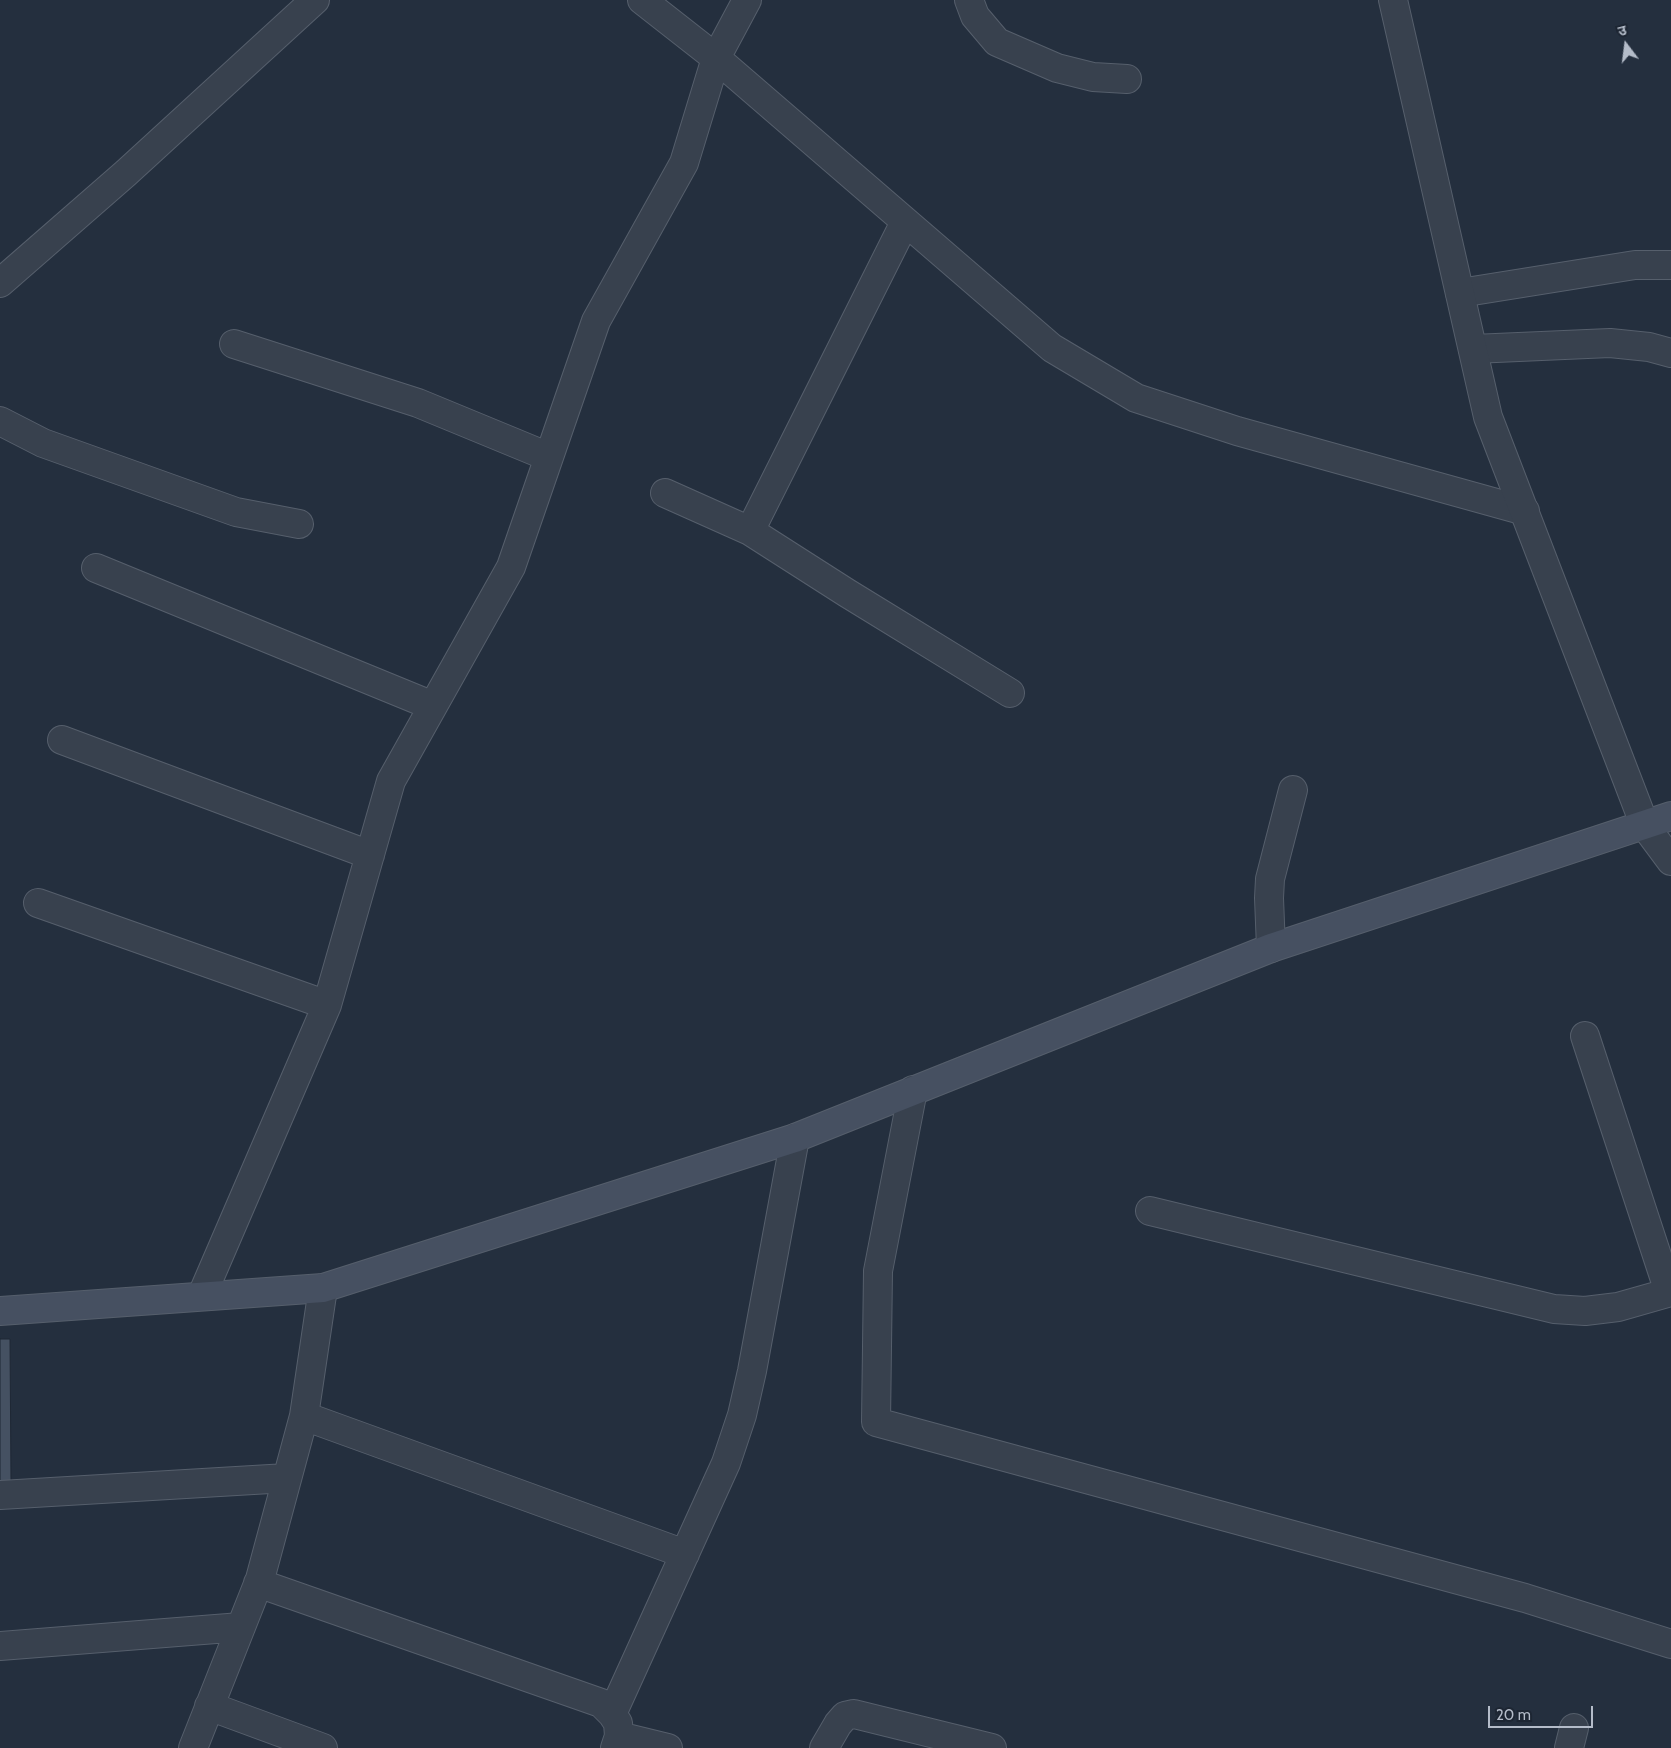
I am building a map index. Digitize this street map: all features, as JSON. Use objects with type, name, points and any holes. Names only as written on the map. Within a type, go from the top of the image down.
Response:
[{"type":"main road","points":[[0,1311],[202,1295],[323,1288],[795,1138],[1271,948],[1671,816]]},
{"type":"street","points":[[0,283],[126,173],[315,0]]},
{"type":"street","points":[[642,0],[716,58],[1052,348],[1136,398],[1237,430],[1525,512]]},
{"type":"street","points":[[202,1295],[327,1005],[391,780],[511,567],[596,321],[684,163],[716,58],[747,0]]},
{"type":"street","points":[[969,0],[974,16],[997,42],[1057,68],[1093,77],[1127,79]]},
{"type":"street","points":[[1393,0],[1488,417],[1645,826],[1671,861]]},
{"type":"street","points":[[750,532],[905,222]]},
{"type":"street","points":[[1460,293],[1635,265],[1671,265]]},
{"type":"street","points":[[1473,349],[1610,343],[1649,347],[1671,353]]},
{"type":"street","points":[[234,344],[418,403],[549,457]]},
{"type":"street","points":[[0,421],[43,443],[236,512],[299,524]]},
{"type":"street","points":[[665,493],[750,532],[1010,693]]},
{"type":"street","points":[[96,568],[433,706]]},
{"type":"street","points":[[62,740],[370,854]]},
{"type":"street","points":[[1271,948],[1270,879],[1293,790]]},
{"type":"street","points":[[38,903],[327,1005]]},
{"type":"street","points":[[1150,1211],[1554,1309],[1585,1311],[1618,1307],[1670,1292],[1585,1036]]},
{"type":"street","points":[[913,1090],[878,1271],[876,1422],[1525,1598],[1671,1644]]},
{"type":"street","points":[[615,1733],[685,1554],[726,1463],[742,1415],[752,1371],[795,1138]]},
{"type":"street","points":[[193,1748],[258,1583],[304,1416],[323,1288]]},
{"type":"street","points":[[304,1416],[685,1554]]},
{"type":"street","points":[[0,1495],[287,1478]]},
{"type":"street","points":[[258,1583],[601,1703],[615,1733],[668,1748]]},
{"type":"street","points":[[0,1646],[241,1627]]},
{"type":"street","points":[[209,1706],[323,1748]]},
{"type":"street","points":[[824,1748],[845,1716],[854,1714],[992,1748]]},
{"type":"building","points":[[0,1339],[10,1339],[11,1481],[0,1481]]}]
